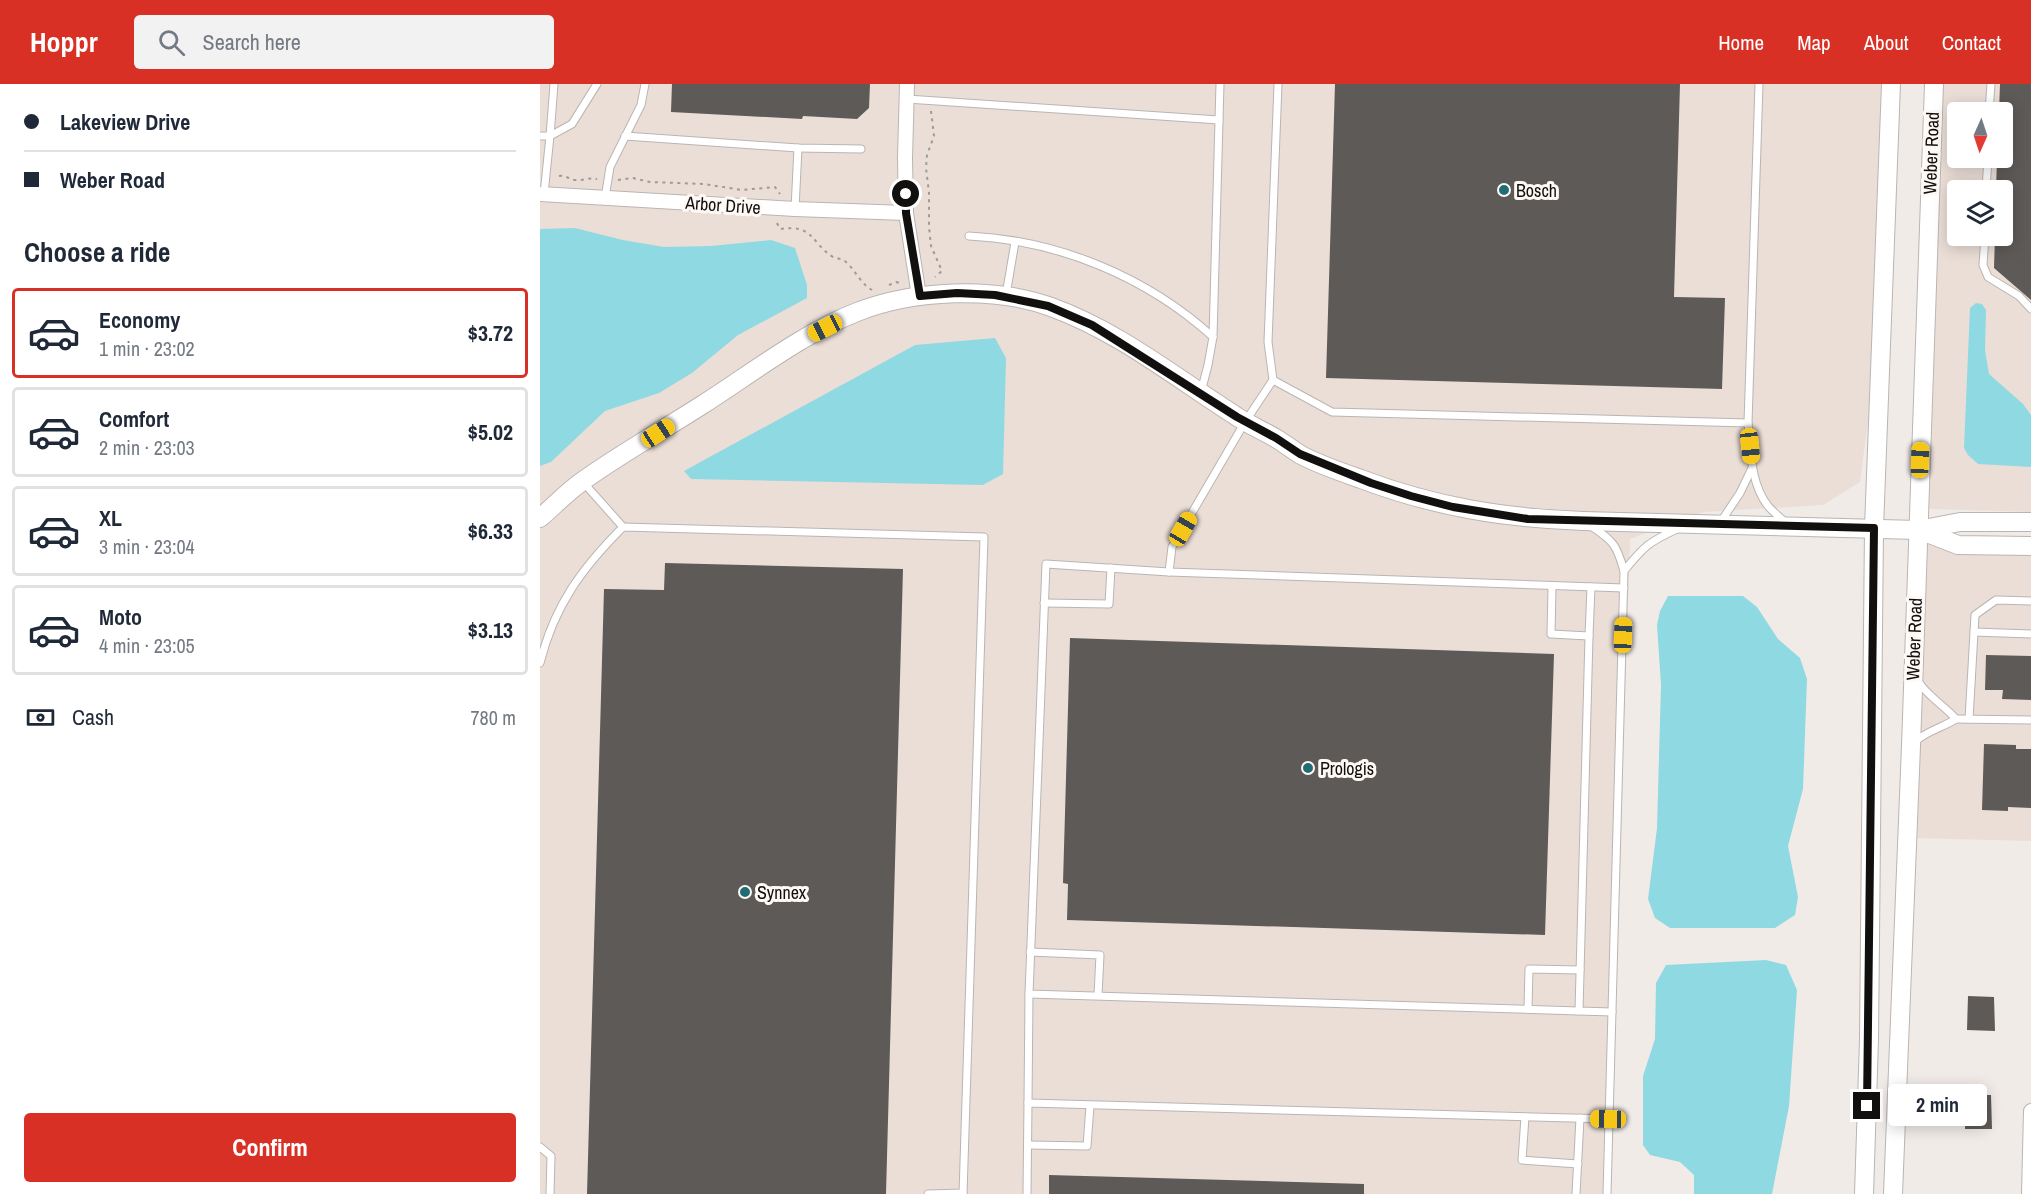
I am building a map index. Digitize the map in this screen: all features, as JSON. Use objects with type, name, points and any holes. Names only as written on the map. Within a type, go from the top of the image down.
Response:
[{"type":"main road","points":[[1864,1194],[1869,1040],[1874,528],[1891,84]]},
{"type":"main road","name":"Weber Road","points":[[1893,1194],[1934,84]]},
{"type":"main road","points":[[540,518],[582,481],[809,337],[856,312],[920,296],[957,293],[1006,297],[1048,306],[1092,325],[1300,454],[1321,464],[1411,496],[1453,507],[1528,519],[1918,530],[1960,522],[2031,522]]},
{"type":"main road","points":[[1918,530],[1958,545],[2031,546]]},
{"type":"street","points":[[907,84],[906,213],[920,296]]},
{"type":"street","name":"Arbor Drive","points":[[542,194],[906,213]]},
{"type":"street","points":[[2029,1194],[2031,1111]]},
{"type":"lane","points":[[542,194],[554,84]]},
{"type":"lane","points":[[540,136],[550,136],[572,124],[597,84]]},
{"type":"lane","points":[[605,198],[610,166],[641,105],[645,84]]},
{"type":"lane","points":[[1200,393],[1213,337],[1220,84]]},
{"type":"lane","points":[[1169,572],[1172,547],[1245,422],[1273,380],[1268,342],[1278,84]]},
{"type":"lane","points":[[1759,84],[1748,423],[1752,468],[1758,487],[1768,506],[1789,526]]},
{"type":"lane","points":[[1990,102],[1991,84]]},
{"type":"lane","points":[[907,99],[1219,120]]},
{"type":"lane","points":[[625,136],[798,148],[861,149]]},
{"type":"lane","points":[[795,209],[798,148]]},
{"type":"lane","points":[[969,237],[993,238],[1050,248],[1098,264],[1148,290],[1183,312],[1213,337]]},
{"type":"lane","points":[[1006,297],[1015,242]]},
{"type":"lane","points":[[1984,246],[1983,265],[1988,277],[2019,296],[2031,309]]},
{"type":"lane","points":[[1273,380],[1332,412],[1748,423]]},
{"type":"lane","points":[[1718,524],[1740,493],[1752,468]]},
{"type":"lane","points":[[582,481],[623,527],[984,537],[963,1194],[928,1194]]},
{"type":"lane","points":[[1583,521],[1608,537],[1618,551],[1624,571],[1606,1194]]},
{"type":"lane","points":[[1624,571],[1651,541],[1688,524]]},
{"type":"lane","points":[[540,663],[546,639],[566,597],[593,558],[623,527]]},
{"type":"lane","points":[[1027,1194],[1030,952],[1046,564],[1169,572],[1624,588]]},
{"type":"lane","points":[[1044,603],[1109,604],[1111,568]]},
{"type":"lane","points":[[1552,585],[1551,634],[1589,636]]},
{"type":"lane","points":[[1580,1011],[1591,587]]},
{"type":"lane","points":[[1969,719],[1975,615],[1996,600],[2031,601]]},
{"type":"lane","points":[[1974,632],[2031,634]]},
{"type":"lane","points":[[1913,672],[1922,688],[1945,706],[1956,719]]},
{"type":"lane","points":[[1911,746],[1920,736],[1944,727],[1956,719],[2031,720]]},
{"type":"lane","points":[[1030,952],[1100,955],[1098,995]]},
{"type":"lane","points":[[1528,1009],[1529,969],[1581,970]]},
{"type":"lane","points":[[1029,994],[1612,1012]]},
{"type":"lane","points":[[1028,1103],[1608,1119]]},
{"type":"lane","points":[[1028,1144],[1087,1146],[1090,1106]]},
{"type":"lane","points":[[1525,1117],[1522,1160],[1578,1164]]},
{"type":"lane","points":[[1576,1194],[1580,1118]]},
{"type":"lane","points":[[540,1147],[551,1156],[550,1194]]},
{"type":"path","points":[[931,106],[934,136],[927,156],[926,168],[931,246],[942,270],[936,278]]},
{"type":"path","points":[[559,176],[564,175],[576,180],[590,177],[605,179]]},
{"type":"path","points":[[614,180],[633,178],[650,182],[704,184],[742,190],[775,187],[780,194]]},
{"type":"path","points":[[777,222],[780,229],[792,227],[813,237],[833,257],[845,260],[865,286],[872,290],[879,289]]},
{"type":"path","points":[[886,286],[896,282],[903,283]]},
{"type":"shaded area","points":[[540,84],[1889,84],[1870,406],[1860,482],[1823,505],[1704,512],[1630,539],[1609,1194],[540,1194]]},
{"type":"shaded area","points":[[1943,84],[2031,84],[2031,512],[1929,509]]},
{"type":"shaded area","points":[[1921,540],[2031,551],[2031,841],[1914,838]]},
{"type":"water","points":[[575,228],[664,247],[711,246],[771,240],[795,248],[807,285],[807,298],[738,335],[692,373],[659,393],[605,411],[551,462],[540,466],[540,229]]},
{"type":"water","points":[[1976,303],[1982,304],[1986,310],[1985,350],[1989,374],[2023,404],[2031,415],[2031,467],[1978,464],[1964,448],[1970,308]]},
{"type":"water","points":[[995,338],[1006,358],[1003,474],[983,485],[691,479],[684,471],[915,345]]},
{"type":"water","points":[[1668,596],[1743,596],[1757,607],[1778,639],[1800,658],[1807,679],[1803,789],[1788,846],[1798,897],[1795,915],[1775,928],[1670,928],[1655,918],[1648,899],[1657,828],[1661,685],[1657,625],[1660,611]]},
{"type":"water","points":[[1766,960],[1786,965],[1797,990],[1789,1106],[1772,1194],[1694,1194],[1694,1175],[1680,1162],[1650,1155],[1643,1145],[1643,1076],[1655,1039],[1656,983],[1666,965]]},
{"type":"building","points":[[672,84],[870,84],[869,108],[857,119],[803,116],[802,119],[671,112]]},
{"type":"building","name":"Bosch","points":[[1335,84],[1680,84],[1674,297],[1725,298],[1722,389],[1326,378]]},
{"type":"building","points":[[2000,84],[2031,84],[2031,300],[1994,268],[1995,246],[2013,246],[2013,180],[1996,180],[1997,168],[2013,168],[2013,102],[1999,102]]},
{"type":"building","name":"Synnex","points":[[665,563],[903,569],[886,1194],[587,1194],[604,589],[664,590]]},
{"type":"building","name":"Prologis","points":[[1070,638],[1554,654],[1545,935],[1067,920],[1068,884],[1063,883]]},
{"type":"building","points":[[1986,655],[2031,656],[2031,700],[2002,699],[2003,690],[1985,690]]},
{"type":"building","points":[[1984,744],[2016,745],[2016,749],[2031,749],[2031,808],[2008,807],[2008,811],[1982,810]]},
{"type":"building","points":[[1968,996],[1994,997],[1995,1031],[1967,1030]]},
{"type":"building","points":[[1966,1095],[1991,1095],[1992,1129],[1965,1129]]},
{"type":"building","points":[[1049,1175],[1364,1184],[1364,1194],[1049,1194]]},
{"type":"place","name":"Bosch","points":[[1504,190]]},
{"type":"place","name":"Prologis","points":[[1308,768]]},
{"type":"place","name":"Synnex","points":[[745,892]]},
{"type":"route","points":[[906,194],[906,213],[920,296],[957,293],[995,295],[1048,306],[1073,316],[1128,346],[1237,417],[1300,454],[1371,483],[1453,507],[1528,519],[1874,528],[1867,1106]]}]
